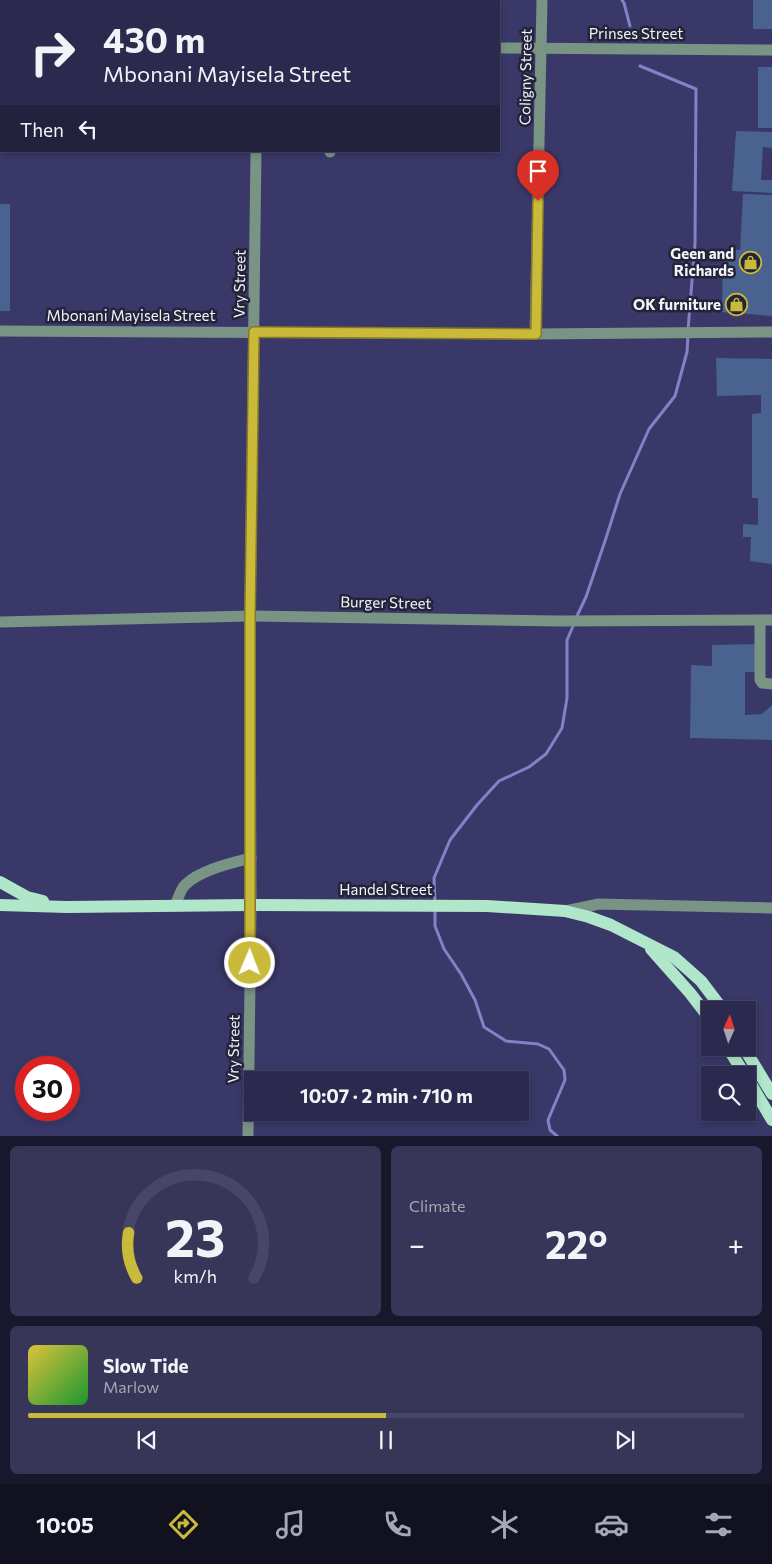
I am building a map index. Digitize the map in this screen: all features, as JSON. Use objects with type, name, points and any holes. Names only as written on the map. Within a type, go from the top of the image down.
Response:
[{"type":"main road","points":[[0,882],[27,897],[67,907]]},
{"type":"main road","name":"Handel Street","points":[[0,905],[67,907],[251,905],[487,906],[565,911]]},
{"type":"main road","points":[[565,911],[611,925],[674,957],[688,968],[716,1001]]},
{"type":"main road","points":[[645,941],[701,1007]]},
{"type":"main road","points":[[749,1056],[772,1094]]},
{"type":"main road","points":[[756,1093],[772,1120]]},
{"type":"street","name":"Coligny Street","points":[[536,334],[542,0]]},
{"type":"street","name":"Prinses Street","points":[[500,48],[772,50]]},
{"type":"street","name":"Vry Street","points":[[248,1136],[251,905],[250,616],[256,152]]},
{"type":"street","name":"Mbonani Mayisela Street","points":[[0,331],[536,334],[772,332]]},
{"type":"street","name":"Burger Street","points":[[0,622],[250,616],[559,621],[772,620]]},
{"type":"street","points":[[760,620],[760,680],[762,683],[772,684]]},
{"type":"street","points":[[175,906],[186,884],[197,876],[221,866],[251,858]]},
{"type":"street","name":"Handel Street","points":[[565,911],[599,904],[772,908]]},
{"type":"building","points":[[753,0],[772,0],[772,29],[753,29]]},
{"type":"building","points":[[758,67],[772,67],[772,128],[758,128]]},
{"type":"building","points":[[736,131],[772,132],[772,148],[763,147],[761,180],[772,180],[772,193],[732,191]]},
{"type":"building","points":[[743,194],[772,195],[772,316],[722,312],[723,249],[740,250]]},
{"type":"building","points":[[0,204],[10,204],[10,311],[0,311]]},
{"type":"building","points":[[716,358],[772,359],[772,564],[750,561],[751,537],[743,537],[743,524],[758,525],[758,498],[752,498],[752,414],[761,413],[761,395],[717,396]]},
{"type":"building","points":[[758,644],[758,672],[745,672],[745,715],[762,714],[772,705],[772,740],[690,738],[691,665],[712,666],[712,645]]},
{"type":"waterway","points":[[622,0],[630,26]]},
{"type":"waterway","points":[[640,66],[696,89],[695,244],[688,330]]},
{"type":"waterway","points":[[576,618],[586,597],[620,494],[649,429],[675,396],[687,352],[688,336]]},
{"type":"waterway","points":[[435,903],[434,878],[450,840],[477,805],[499,781],[529,767],[546,754],[562,728],[567,698],[567,640],[574,624]]},
{"type":"waterway","points":[[435,909],[435,926],[444,949],[461,974],[475,1000],[484,1027],[506,1041],[538,1044],[549,1049],[564,1070],[565,1080],[548,1120],[550,1130],[557,1136]]},
{"type":"place","name":"Geen and Richards","points":[[750,263]]},
{"type":"place","name":"OK furniture","points":[[737,305]]},
{"type":"route","points":[[250,963],[250,616],[254,332],[536,334],[538,201]]}]
